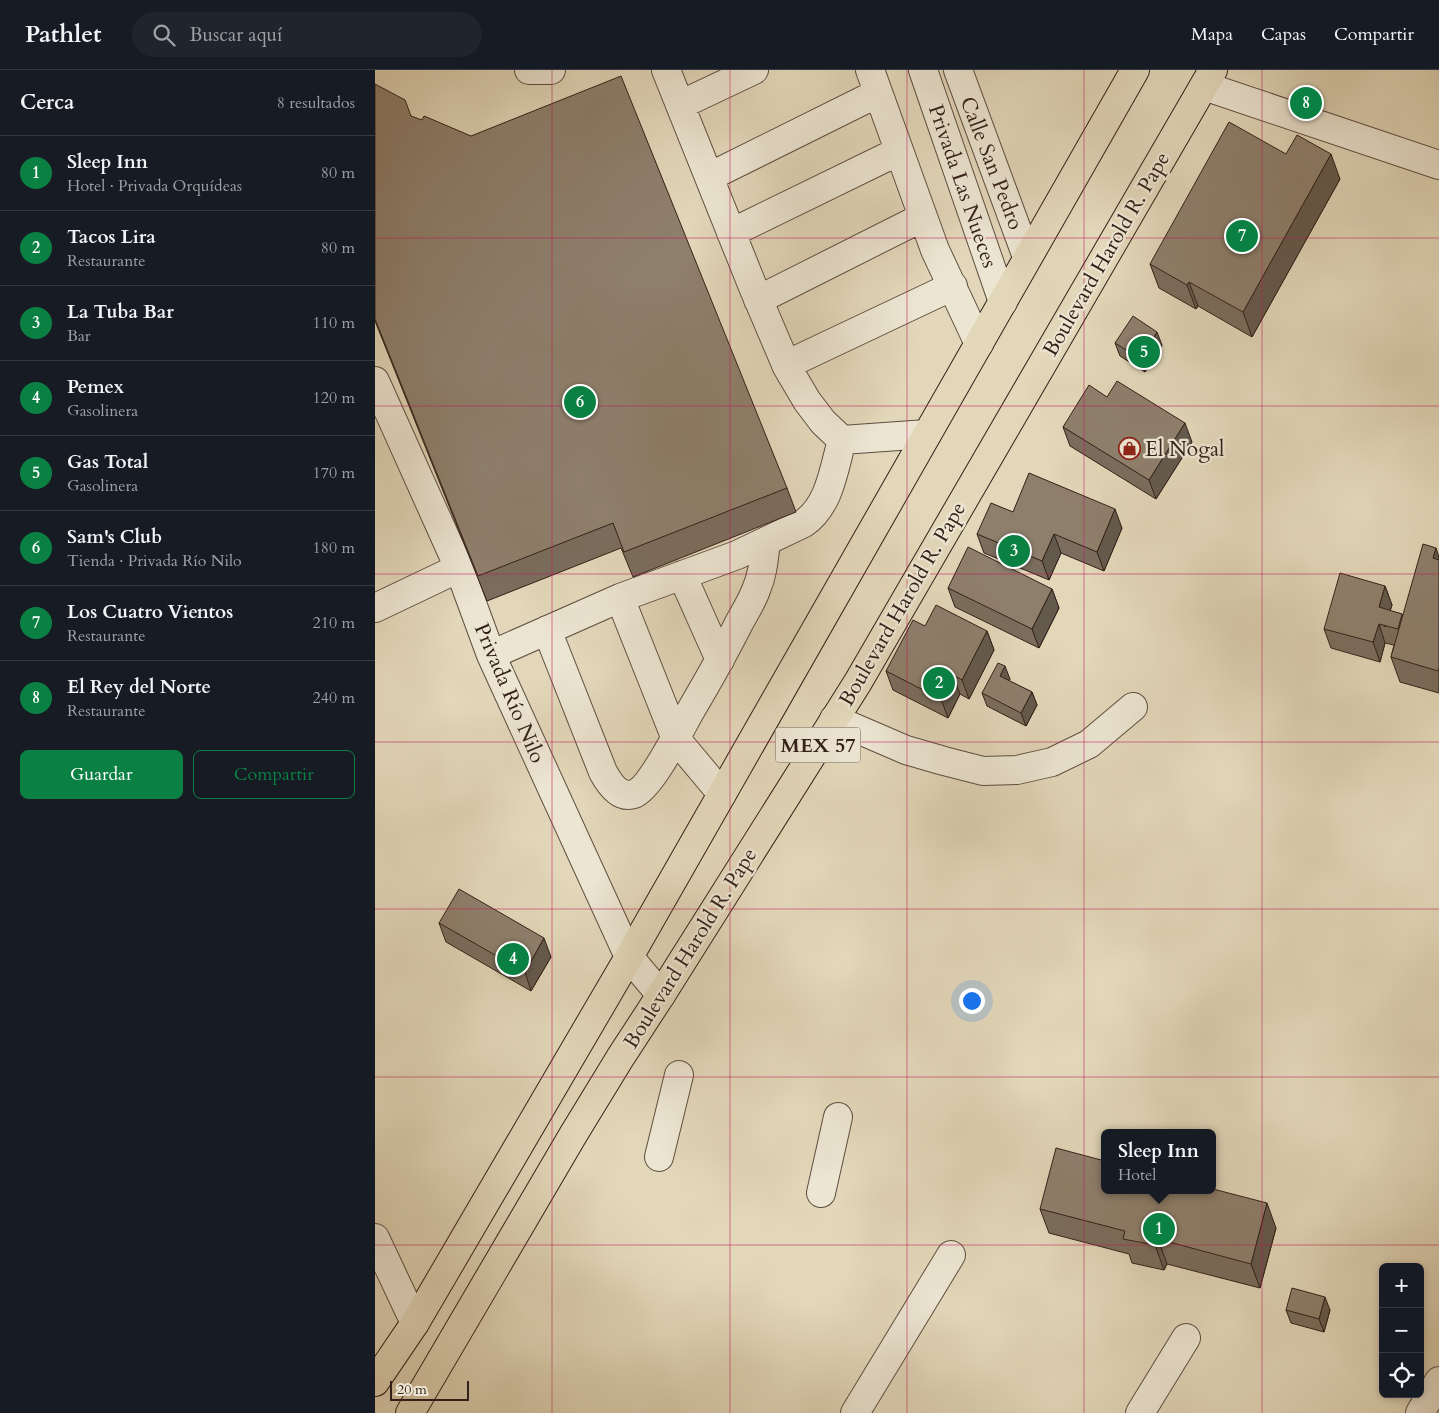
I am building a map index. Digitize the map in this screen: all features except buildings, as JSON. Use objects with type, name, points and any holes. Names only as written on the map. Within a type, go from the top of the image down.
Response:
[{"type":"highway","name":"MEX 57","points":[[375,1382],[415,1323],[629,957],[1003,302],[1027,256],[1135,70]]},
{"type":"highway","name":"Boulevard Harold R. Pape","points":[[411,1413],[620,1058],[858,682],[1209,78]]},
{"type":"street","points":[[529,70],[551,70]]},
{"type":"street","points":[[666,70],[758,300],[786,364],[807,401],[823,422],[842,440],[927,434]]},
{"type":"street","points":[[680,105],[754,70]]},
{"type":"street","name":"Privada Las Nueces","points":[[923,70],[1003,302]]},
{"type":"street","name":"Calle San Pedro","points":[[957,70],[1027,256]]},
{"type":"street","points":[[1209,78],[1439,165]]},
{"type":"street","points":[[709,177],[874,81],[935,250],[979,344]]},
{"type":"street","points":[[731,233],[899,151]]},
{"type":"street","points":[[758,300],[923,217]]},
{"type":"street","points":[[786,364],[953,286]]},
{"type":"street","name":"Privada Río Nilo","points":[[375,381],[459,568],[491,655],[629,957],[661,995]]},
{"type":"street","points":[[491,655],[620,598],[737,555],[804,523],[819,510],[828,490],[842,440]]},
{"type":"street","points":[[547,630],[603,772],[617,791],[624,795],[637,793],[650,779],[676,739],[756,591],[763,571],[766,541]]},
{"type":"street","points":[[375,608],[459,568]]},
{"type":"street","points":[[682,575],[720,660]]},
{"type":"street","points":[[620,598],[676,739],[722,794]]},
{"type":"street","points":[[834,719],[906,750],[934,758],[983,770],[1017,770],[1052,762],[1089,744],[1133,707]]},
{"type":"street","points":[[659,1157],[679,1075]]},
{"type":"street","points":[[821,1193],[838,1118]]},
{"type":"street","points":[[375,1238],[415,1323]]},
{"type":"street","points":[[855,1413],[951,1255]]},
{"type":"street","points":[[1141,1413],[1186,1338]]},
{"type":"street","points":[[1420,1413],[1439,1381]]},
{"type":"place","name":"El Rey del Norte","points":[[1306,103]]},
{"type":"place","name":"Los Cuatro Vientos","points":[[1242,236]]},
{"type":"place","name":"Gas Total","points":[[1144,352]]},
{"type":"place","name":"Sam's Club","points":[[580,402]]},
{"type":"place","name":"El Nogal","points":[[1129,449]]},
{"type":"place","name":"La Tuba Bar","points":[[1014,551]]},
{"type":"place","name":"Tacos Lira","points":[[939,683]]},
{"type":"place","name":"Pemex","points":[[513,959]]},
{"type":"place","name":"Sleep Inn","points":[[1159,1229]]}]
